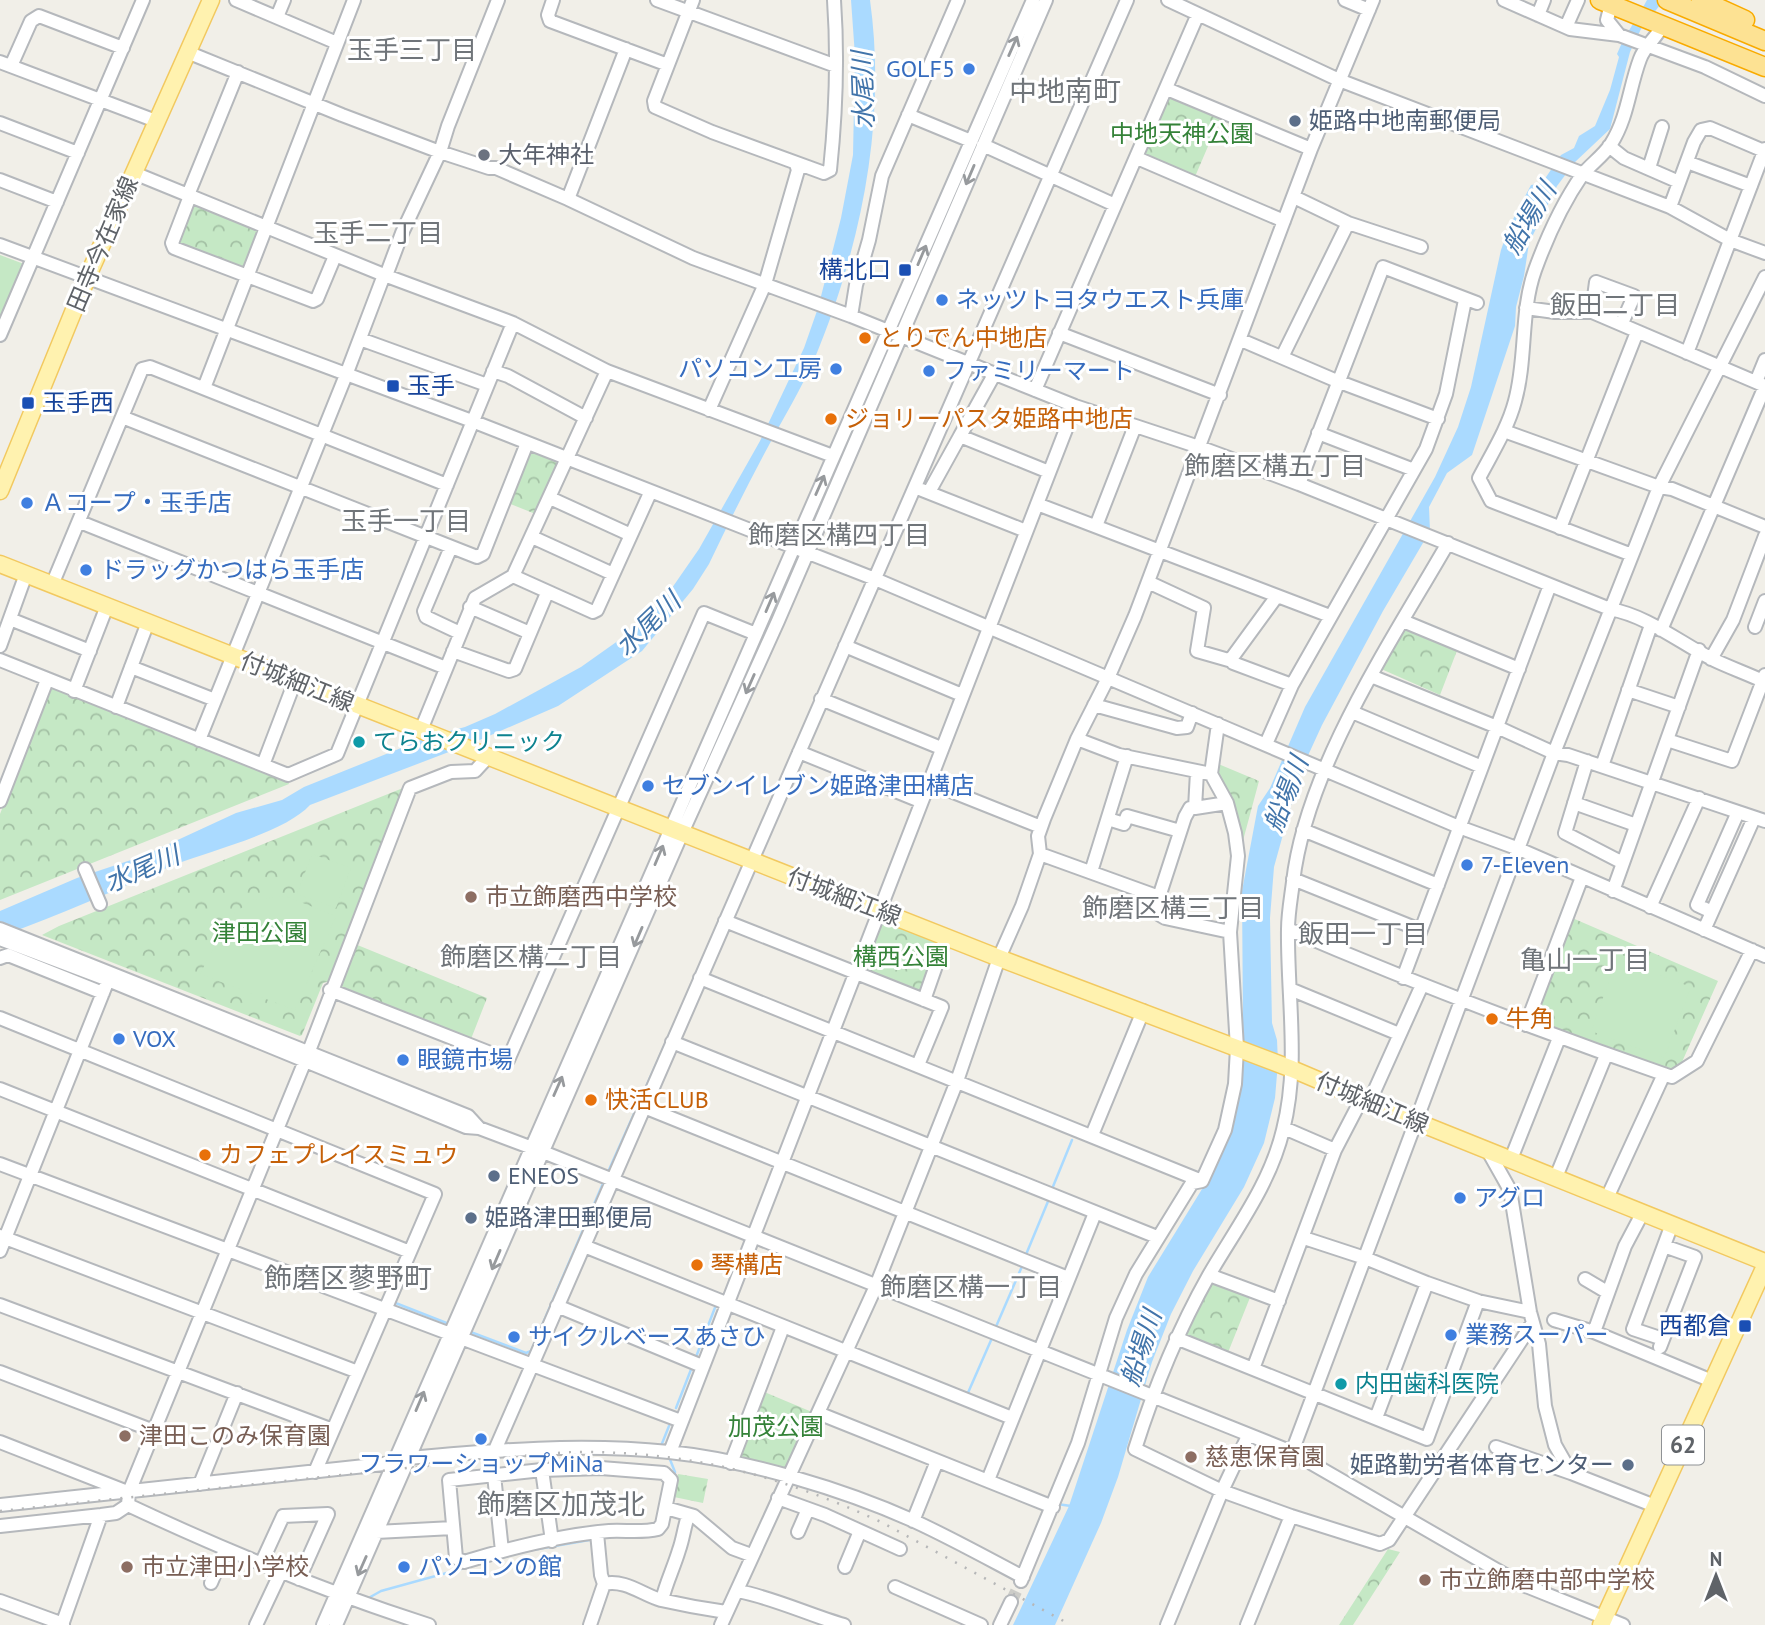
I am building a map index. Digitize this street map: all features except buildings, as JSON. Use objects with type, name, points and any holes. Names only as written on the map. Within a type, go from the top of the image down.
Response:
[{"type":"highway","points":[[1635,0],[1765,54]]},
{"type":"highway","points":[[1667,0],[1765,41]]},
{"type":"highway","points":[[1700,0],[1765,29]]},
{"type":"highway","points":[[1607,1],[1765,66]]},
{"type":"main road","name":"田寺今在家線","points":[[0,491],[87,278],[211,0]]},
{"type":"main road","name":"付城細江線","points":[[0,564],[999,958],[1288,1067],[1765,1264]]},
{"type":"main road","name":"62","points":[[1602,1621],[1765,1264]]},
{"type":"street","points":[[0,335],[143,0]]},
{"type":"street","points":[[236,0],[337,43]]},
{"type":"street","points":[[277,17],[284,0]]},
{"type":"street","points":[[204,388],[354,0]]},
{"type":"street","points":[[200,740],[384,275],[440,152],[498,0]]},
{"type":"street","points":[[553,0],[548,15],[550,21],[668,65]]},
{"type":"street","points":[[657,0],[691,6],[836,66]]},
{"type":"street","points":[[851,316],[881,176],[958,0]]},
{"type":"street","points":[[676,831],[778,621],[895,334],[977,143],[1033,0]]},
{"type":"street","points":[[977,143],[1046,0]]},
{"type":"street","points":[[495,1450],[1127,0]]},
{"type":"street","points":[[1168,0],[1339,80],[1670,207],[1730,240],[1765,253]]},
{"type":"street","points":[[721,1625],[876,1286],[957,1081],[999,958],[1022,906],[1040,854],[1038,842],[1041,827],[1077,739],[1108,678],[1161,550],[1311,149],[1371,5],[1345,0]]},
{"type":"street","points":[[1504,0],[1566,27],[1619,35],[1705,67],[1765,96]]},
{"type":"street","points":[[1538,15],[1544,0]]},
{"type":"street","points":[[1566,27],[1578,0]]},
{"type":"street","points":[[691,6],[654,101],[657,110],[824,173],[830,170],[836,113],[836,66],[830,1]]},
{"type":"street","points":[[1607,1],[1607,20],[1619,35]]},
{"type":"street","points":[[1035,390],[1198,14]]},
{"type":"street","points":[[123,48],[39,16],[31,21],[6,64],[156,121]]},
{"type":"street","points":[[1632,555],[1491,501],[1479,478],[1504,431],[1515,401],[1522,360],[1526,308],[1534,272],[1564,203],[1584,173],[1609,146],[1623,121],[1640,59],[1646,47],[1657,37],[1663,24]]},
{"type":"street","points":[[568,199],[626,49]]},
{"type":"street","points":[[187,52],[440,152],[496,168],[693,258],[851,316],[1075,406],[1199,447],[1387,518],[1620,611],[1656,627],[1712,659],[1764,679],[1732,761],[1667,740]]},
{"type":"street","points":[[238,72],[189,196],[172,243],[174,248],[313,301],[317,299],[335,256]]},
{"type":"street","points":[[1167,89],[1311,149]]},
{"type":"street","points":[[908,115],[1115,205]]},
{"type":"street","points":[[0,123],[78,153]]},
{"type":"street","points":[[1649,168],[1662,127]]},
{"type":"street","points":[[1670,207],[1701,130],[1710,128],[1765,150],[1762,166],[1751,186],[1687,353]]},
{"type":"street","points":[[1609,146],[1624,158],[1679,182]]},
{"type":"street","points":[[1137,158],[1284,221]]},
{"type":"street","points":[[1687,162],[1751,186]]},
{"type":"street","points":[[709,410],[765,285],[798,170],[796,164]]},
{"type":"street","points":[[134,173],[335,256],[513,323],[607,371],[833,456]]},
{"type":"street","points":[[0,180],[57,202]]},
{"type":"street","points":[[1294,197],[1348,223],[1421,247]]},
{"type":"street","points":[[1282,357],[1348,223]]},
{"type":"street","points":[[0,245],[472,421],[874,579],[1460,827],[1519,849],[1765,956]]},
{"type":"street","points":[[1266,744],[1292,685],[1426,449],[1438,419],[1471,302],[1382,267],[1299,484]]},
{"type":"street","points":[[1292,1452],[1554,753],[1659,487],[1765,277]]},
{"type":"street","points":[[1592,312],[1596,282],[1634,296],[1622,323]]},
{"type":"street","points":[[1526,308],[1555,313],[1592,312],[1762,384]]},
{"type":"street","points":[[0,660],[288,775],[337,754],[513,323]]},
{"type":"street","points":[[1560,528],[1637,332]]},
{"type":"street","points":[[1059,333],[1220,395]]},
{"type":"street","points":[[323,1625],[342,1596],[376,1532],[462,1340],[537,1150],[676,831],[793,548],[833,456],[895,334]]},
{"type":"street","points":[[360,339],[487,386]]},
{"type":"street","points":[[1241,340],[1337,381],[1438,419]]},
{"type":"street","points":[[1602,766],[1628,690],[1713,506],[1762,384],[1765,360]]},
{"type":"street","points":[[52,585],[142,369],[150,367],[447,485]]},
{"type":"street","points":[[493,371],[508,376],[586,418]]},
{"type":"street","points":[[421,730],[474,598],[513,576],[607,371]]},
{"type":"street","points":[[929,492],[995,373]]},
{"type":"street","points":[[670,1452],[1075,406]]},
{"type":"street","points":[[122,418],[477,557],[483,554],[527,443]]},
{"type":"street","points":[[1096,526],[1135,426]]},
{"type":"street","points":[[1504,431],[1659,487],[1672,489],[1765,527]]},
{"type":"street","points":[[1318,433],[1414,470]]},
{"type":"street","points":[[960,436],[1049,472]]},
{"type":"street","points":[[915,487],[1026,531]]},
{"type":"street","points":[[513,576],[593,612],[597,610],[650,493]]},
{"type":"street","points":[[550,498],[631,535]]},
{"type":"street","points":[[1037,504],[1330,616]]},
{"type":"street","points":[[80,522],[446,668]]},
{"type":"street","points":[[1712,659],[1733,620],[1765,536]]},
{"type":"street","points":[[531,537],[613,573]]},
{"type":"street","points":[[1444,541],[1352,712],[1325,770],[1303,830],[1293,879],[1288,929],[1290,989],[1284,1128],[1267,1176],[1176,1338],[1152,1396],[1135,1450],[1222,1491],[1380,1544],[1389,1540],[1531,1318]]},
{"type":"street","points":[[451,547],[424,611],[426,617],[460,633]]},
{"type":"street","points":[[0,646],[26,575]]},
{"type":"street","points":[[1148,582],[1204,608],[1197,651],[1232,661],[1292,685]]},
{"type":"street","points":[[1403,978],[1550,585]]},
{"type":"street","points":[[453,651],[509,671],[515,669],[547,593]]},
{"type":"street","points":[[1232,661],[1277,596]]},
{"type":"street","points":[[1755,627],[1765,601]]},
{"type":"street","points":[[74,691],[107,606]]},
{"type":"street","points":[[470,607],[530,633]]},
{"type":"street","points":[[330,990],[508,1060],[704,613],[756,634]]},
{"type":"street","points":[[10,619],[90,651]]},
{"type":"street","points":[[1403,621],[1519,669]]},
{"type":"street","points":[[116,708],[148,622]]},
{"type":"street","points":[[845,646],[962,695]]},
{"type":"street","points":[[1612,891],[1699,650]]},
{"type":"street","points":[[131,667],[215,700]]},
{"type":"street","points":[[1371,676],[1554,753],[1587,761],[1761,818],[1704,930]]},
{"type":"street","points":[[0,801],[47,680]]},
{"type":"street","points":[[263,765],[295,681]]},
{"type":"street","points":[[1628,690],[1679,707]]},
{"type":"street","points":[[821,699],[941,748]]},
{"type":"street","points":[[1094,705],[1177,728],[1187,727],[1192,713]]},
{"type":"street","points":[[1352,712],[1482,767]]},
{"type":"street","points":[[1202,1181],[1225,1130],[1235,1084],[1238,1048],[1230,932],[1238,856],[1227,803],[1211,774],[1218,724]]},
{"type":"street","points":[[1077,739],[1127,756],[1211,774]]},
{"type":"street","points":[[799,752],[920,801]]},
{"type":"street","points":[[0,1525],[116,1513],[128,1499],[226,1249],[306,1056],[410,788],[451,772],[475,771],[481,755]]},
{"type":"street","points":[[1091,872],[1127,756]]},
{"type":"street","points":[[1587,761],[1565,833],[1623,863]]},
{"type":"street","points":[[1195,808],[1197,772]]},
{"type":"street","points":[[928,782],[1041,827]]},
{"type":"street","points":[[1650,907],[1699,798]]},
{"type":"street","points":[[1227,803],[1190,808],[1159,897],[1160,915],[1165,918],[1230,932]]},
{"type":"street","points":[[1574,803],[1636,825]]},
{"type":"street","points":[[1712,912],[1697,905],[1738,812]]},
{"type":"street","points":[[1108,819],[1124,824],[1127,816],[1180,831]]},
{"type":"street","points":[[1303,830],[1437,885]]},
{"type":"street","points":[[1040,854],[1159,897]]},
{"type":"street","points":[[85,869],[100,904]]},
{"type":"street","points":[[1526,1025],[1582,877]]},
{"type":"street","points":[[1293,879],[1420,930]]},
{"type":"street","points":[[725,920],[942,1007],[918,1065]]},
{"type":"street","points":[[0,929],[21,936],[107,982]]},
{"type":"street","points":[[1288,929],[1403,978],[1559,1038],[1672,1077],[1697,1061],[1752,950]]},
{"type":"street","points":[[924,1000],[946,937]]},
{"type":"street","points":[[4,941],[306,1056],[466,1127],[479,1128],[537,1150],[1292,1452],[1521,1584],[1602,1621],[1623,1625]]},
{"type":"street","points":[[0,958],[8,955],[107,982]]},
{"type":"street","points":[[700,978],[1202,1181]]},
{"type":"street","points":[[0,1251],[3,1237],[107,982]]},
{"type":"street","points":[[1253,1369],[1335,1150],[1365,1101],[1422,985]]},
{"type":"street","points":[[1290,989],[1399,1034]]},
{"type":"street","points":[[1092,1135],[1143,1011]]},
{"type":"street","points":[[0,1018],[435,1194],[316,1472]]},
{"type":"street","points":[[1511,1160],[1559,1038]]},
{"type":"street","points":[[672,1042],[1157,1237]]},
{"type":"street","points":[[1556,1177],[1606,1055]]},
{"type":"street","points":[[1607,1198],[1664,1074]]},
{"type":"street","points":[[0,1089],[410,1252]]},
{"type":"street","points":[[644,1107],[1068,1279]]},
{"type":"street","points":[[1284,1128],[1335,1150]]},
{"type":"street","points":[[335,1625],[342,1596],[393,1464],[449,1334],[537,1150]]},
{"type":"street","points":[[1488,1151],[1510,1189],[1531,1318],[1539,1343],[1545,1406],[1555,1445],[1571,1473]]},
{"type":"street","points":[[0,1164],[681,1421]]},
{"type":"street","points":[[409,1458],[495,1450],[583,1448],[670,1452],[731,1463],[788,1476],[913,1521],[1022,1579],[1078,1443],[1116,1318],[1157,1237],[1192,1183],[1202,1181]]},
{"type":"street","points":[[1594,1332],[1625,1246],[1643,1212]]},
{"type":"street","points":[[988,1480],[1095,1213]]},
{"type":"street","points":[[1663,1339],[1633,1329],[1672,1224]]},
{"type":"street","points":[[3,1237],[358,1372]]},
{"type":"street","points":[[1304,1238],[1531,1318]]},
{"type":"street","points":[[583,1246],[1012,1418]]},
{"type":"street","points":[[1656,1358],[1695,1257],[1664,1246]]},
{"type":"street","points":[[1209,1275],[1279,1301]]},
{"type":"street","points":[[1585,1279],[1607,1292]]},
{"type":"street","points":[[1376,1418],[1427,1283]]},
{"type":"street","points":[[1427,1439],[1478,1301]]},
{"type":"street","points":[[0,1305],[333,1430]]},
{"type":"street","points":[[558,1306],[702,1366]]},
{"type":"street","points":[[1555,1320],[1594,1332],[1712,1381]]},
{"type":"street","points":[[731,1463],[783,1327]]},
{"type":"street","points":[[1176,1338],[1449,1450]]},
{"type":"street","points":[[0,1372],[154,1431]]},
{"type":"street","points":[[201,1485],[237,1394]]},
{"type":"street","points":[[818,1413],[1053,1507]]},
{"type":"street","points":[[1167,1625],[1222,1491],[1248,1436]]},
{"type":"street","points":[[0,1442],[128,1499],[225,1550],[342,1596],[429,1625]]},
{"type":"street","points":[[1496,1447],[1655,1506]]},
{"type":"street","points":[[913,1521],[937,1461]]},
{"type":"street","points":[[0,1505],[128,1499],[201,1485],[393,1464]]},
{"type":"street","points":[[601,1468],[664,1473],[671,1480],[662,1524],[658,1529],[502,1551],[464,1562],[456,1558],[449,1480],[542,1471],[601,1468]]},
{"type":"street","points":[[542,1471],[557,1543]]},
{"type":"street","points":[[494,1475],[502,1551]]},
{"type":"street","points":[[778,1498],[900,1549]]},
{"type":"street","points":[[666,1508],[694,1516],[732,1548],[751,1555]]},
{"type":"street","points":[[798,1532],[808,1509]]},
{"type":"street","points":[[261,1564],[283,1516],[328,1514],[299,1579]]},
{"type":"street","points":[[0,1601],[63,1624],[101,1516]]},
{"type":"street","points":[[662,1600],[688,1516]]},
{"type":"street","points":[[1247,1625],[1291,1516]]},
{"type":"street","points":[[376,1532],[453,1528]]},
{"type":"street","points":[[845,1567],[860,1531]]},
{"type":"street","points":[[590,1625],[604,1584],[598,1537]]},
{"type":"street","points":[[211,1583],[225,1550]]},
{"type":"street","points":[[256,1625],[281,1572]]},
{"type":"street","points":[[604,1584],[628,1585],[662,1600],[726,1612]]},
{"type":"street","points":[[895,1587],[981,1625]]},
{"type":"street","points":[[738,1591],[758,1595],[844,1625]]},
{"type":"street","points":[[1000,1625],[1011,1602]]},
{"type":"green space","name":"中地天神公園","points":[[1167,95],[1221,116],[1194,179],[1144,157],[1143,152]]},
{"type":"green space","points":[[192,204],[258,229],[244,270],[177,244]]},
{"type":"green space","points":[[0,255],[24,264],[0,321]]},
{"type":"green space","points":[[528,448],[562,462],[538,515],[508,503]]},
{"type":"green space","points":[[1407,628],[1458,648],[1440,695],[1379,668],[1403,630]]},
{"type":"green space","points":[[53,686],[287,778],[289,784],[0,900],[0,814],[49,689]]},
{"type":"green space","points":[[1216,763],[1259,781],[1241,848],[1216,776]]},
{"type":"green space","name":"津田公園","points":[[408,786],[330,981],[323,983],[300,1036],[42,935],[59,926]]},
{"type":"green space","points":[[312,854],[351,868],[336,908],[297,894]]},
{"type":"green space","points":[[285,896],[336,916],[295,1010],[200,974],[229,917],[253,900]]},
{"type":"green space","points":[[1570,917],[1718,981],[1678,1071],[1673,1074],[1536,1024],[1533,1018]]},
{"type":"green space","name":"構西公園","points":[[881,919],[941,942],[922,994],[862,971]]},
{"type":"green space","points":[[355,944],[487,998],[471,1039],[338,985]]},
{"type":"green space","points":[[1617,959],[1691,987],[1664,1058],[1591,1031]]},
{"type":"green space","points":[[1209,1281],[1251,1295],[1227,1355],[1185,1337],[1183,1329]]},
{"type":"green space","name":"加茂公園","points":[[762,1391],[812,1412],[785,1470],[739,1461],[738,1456]]},
{"type":"green space","points":[[678,1474],[708,1479],[703,1503],[674,1497]]},
{"type":"green space","points":[[1388,1549],[1400,1552],[1353,1625],[1339,1625]]},
{"type":"water","name":"水尾川","points":[[851,0],[870,0],[875,92],[866,183],[857,229],[831,317],[809,371],[753,474],[709,564],[693,589],[642,651],[558,706],[475,742],[310,805],[298,815],[266,832],[174,865],[0,936],[0,911],[77,878],[143,856],[236,813],[282,800],[304,787],[431,736],[465,727],[495,714],[581,667],[629,633],[665,598],[699,549],[760,441],[804,348],[818,308],[841,218],[853,155],[855,56]]},
{"type":"water","name":"船場川","points":[[1647,0],[1664,0],[1641,29],[1630,52],[1610,129],[1575,162],[1557,186],[1529,243],[1516,307],[1515,326],[1472,455],[1447,473],[1429,507],[1430,531],[1383,611],[1322,725],[1300,773],[1274,867],[1270,918],[1272,1023],[1277,1040],[1278,1062],[1275,1098],[1264,1143],[1244,1187],[1193,1271],[1171,1314],[1152,1362],[1118,1477],[1101,1523],[1055,1625],[1013,1625],[1069,1506],[1127,1330],[1148,1277],[1218,1163],[1237,1108],[1243,1026],[1242,891],[1258,806],[1270,788],[1305,707],[1435,477],[1458,427],[1471,387],[1501,250],[1509,227],[1531,185],[1542,183],[1561,155],[1574,148],[1579,136],[1595,126],[1610,90],[1619,57],[1617,54]]},
{"type":"waterway","points":[[695,977],[713,935]]},
{"type":"waterway","points":[[608,1172],[678,1015]]},
{"type":"waterway","points":[[1052,1189],[1072,1140]]},
{"type":"waterway","points":[[468,1331],[526,1353],[531,1351],[604,1181]]},
{"type":"waterway","points":[[1025,1257],[1049,1199]]},
{"type":"waterway","points":[[995,1329],[1023,1264]]},
{"type":"waterway","points":[[393,1302],[449,1324]]},
{"type":"waterway","points":[[696,1357],[716,1305]]},
{"type":"waterway","points":[[967,1395],[992,1338]]},
{"type":"waterway","points":[[676,1408],[692,1367]]},
{"type":"waterway","points":[[661,1446],[669,1426]]},
{"type":"waterway","points":[[669,1457],[675,1472],[674,1477]]},
{"type":"waterway","points":[[1057,1504],[1071,1506]]},
{"type":"waterway","points":[[532,1550],[595,1539]]},
{"type":"waterway","points":[[365,1600],[381,1591],[519,1553]]},
{"type":"tunnel","points":[[1011,1602],[1021,1581]]},
{"type":"railway","points":[[0,1511],[547,1454],[582,1452],[661,1456],[736,1470],[844,1506],[881,1522],[1071,1625]]},
{"type":"place","name":"GOLF5","points":[[969,69]]},
{"type":"place","name":"姫路中地南郵便局","points":[[1295,121]]},
{"type":"place","name":"大年神社","points":[[484,155]]},
{"type":"place","name":"構北口","points":[[905,270]]},
{"type":"place","name":"ネッツトヨタウエスト兵庫","points":[[942,300]]},
{"type":"place","name":"とりでん中地店","points":[[865,338]]},
{"type":"place","name":"パソコン工房","points":[[836,369]]},
{"type":"place","name":"ファミリーマート","points":[[929,371]]},
{"type":"place","name":"玉手","points":[[393,386]]},
{"type":"place","name":"玉手西","points":[[28,403]]},
{"type":"place","name":"ジョリーパスタ姫路中地店","points":[[831,419]]},
{"type":"place","name":"Ａコープ・玉手店","points":[[27,503]]},
{"type":"place","name":"ドラッグかつはら玉手店","points":[[86,570]]},
{"type":"place","name":"てらおクリニック","points":[[359,742]]},
{"type":"place","name":"セブンイレブン姫路津田構店","points":[[648,786]]},
{"type":"place","name":"7-Eleven","points":[[1467,865]]},
{"type":"place","name":"市立飾磨西中学校","points":[[471,897]]},
{"type":"place","name":"牛角","points":[[1492,1019]]},
{"type":"place","name":"VOX","points":[[119,1039]]},
{"type":"place","name":"眼鏡市場","points":[[403,1060]]},
{"type":"place","name":"快活CLUB","points":[[591,1100]]},
{"type":"place","name":"カフェプレイスミュウ","points":[[205,1155]]},
{"type":"place","name":"ENEOS","points":[[494,1176]]},
{"type":"place","name":"アグロ","points":[[1460,1198]]},
{"type":"place","name":"姫路津田郵便局","points":[[471,1218]]},
{"type":"place","name":"琴構店","points":[[697,1265]]},
{"type":"place","name":"西都倉","points":[[1745,1326]]},
{"type":"place","name":"業務スーパー","points":[[1451,1335]]},
{"type":"place","name":"サイクルベースあさひ","points":[[514,1337]]},
{"type":"place","name":"内田歯科医院","points":[[1341,1384]]},
{"type":"place","name":"津田このみ保育園","points":[[125,1436]]},
{"type":"place","name":"フラワーショップMiNa","points":[[481,1439]]},
{"type":"place","name":"慈恵保育園","points":[[1191,1457]]},
{"type":"place","name":"姫路勤労者体育センター","points":[[1628,1465]]},
{"type":"place","name":"市立津田小学校","points":[[127,1567]]},
{"type":"place","name":"パソコンの館","points":[[404,1567]]},
{"type":"place","name":"市立飾磨中部中学校","points":[[1425,1580]]},
{"type":"district","name":"玉手三丁目","points":[[412,50]]},
{"type":"district","name":"中地南町","points":[[1065,91]]},
{"type":"district","name":"玉手二丁目","points":[[378,233]]},
{"type":"district","name":"飯田二丁目","points":[[1615,305]]},
{"type":"district","name":"飾磨区構五丁目","points":[[1275,466]]},
{"type":"district","name":"玉手一丁目","points":[[406,521]]},
{"type":"district","name":"飾磨区構四丁目","points":[[839,535]]},
{"type":"district","name":"飾磨区構三丁目","points":[[1173,908]]},
{"type":"district","name":"飯田一丁目","points":[[1363,934]]},
{"type":"district","name":"飾磨区構二丁目","points":[[531,957]]},
{"type":"district","name":"亀山一丁目","points":[[1585,960]]},
{"type":"district","name":"飾磨区蓼野町","points":[[348,1278]]},
{"type":"district","name":"飾磨区構一丁目","points":[[971,1287]]},
{"type":"district","name":"飾磨区加茂北","points":[[561,1504]]}]
